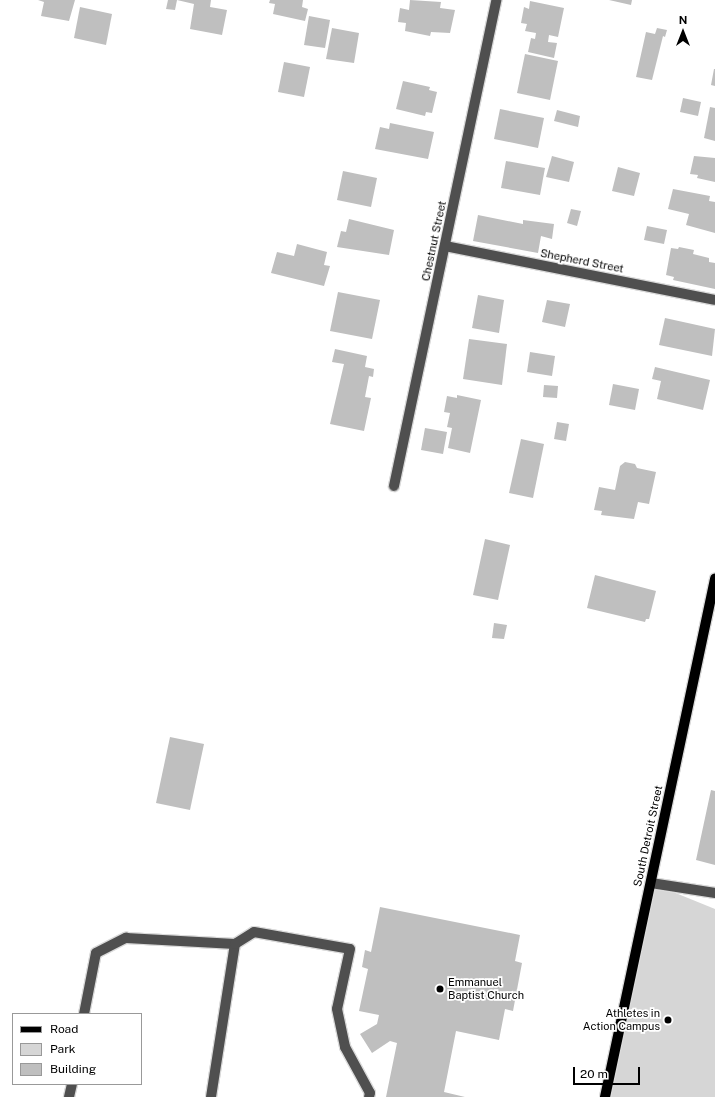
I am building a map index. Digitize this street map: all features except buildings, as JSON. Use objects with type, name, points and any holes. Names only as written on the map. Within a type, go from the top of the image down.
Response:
[{"type":"main road","name":"South Detroit Street","points":[[606,1097],[715,579]]},
{"type":"street","name":"Chestnut Street","points":[[394,486],[496,0]]},
{"type":"street","name":"Shepherd Street","points":[[445,246],[715,300]]},
{"type":"street","points":[[651,883],[715,894]]},
{"type":"street","points":[[84,1013],[96,953],[126,938],[235,944],[254,932],[350,949],[337,1010],[344,1047],[370,1093],[369,1097]]},
{"type":"street","points":[[211,1097],[235,944]]},
{"type":"street","points":[[70,1097],[72,1085]]},
{"type":"green space","name":"Athletes in Action Campus","points":[[651,883],[715,909],[715,1097],[606,1097]]},
{"type":"place","name":"Emmanuel Baptist Church","points":[[440,989]]},
{"type":"place","name":"Athletes in Action Campus","points":[[668,1020]]}]
